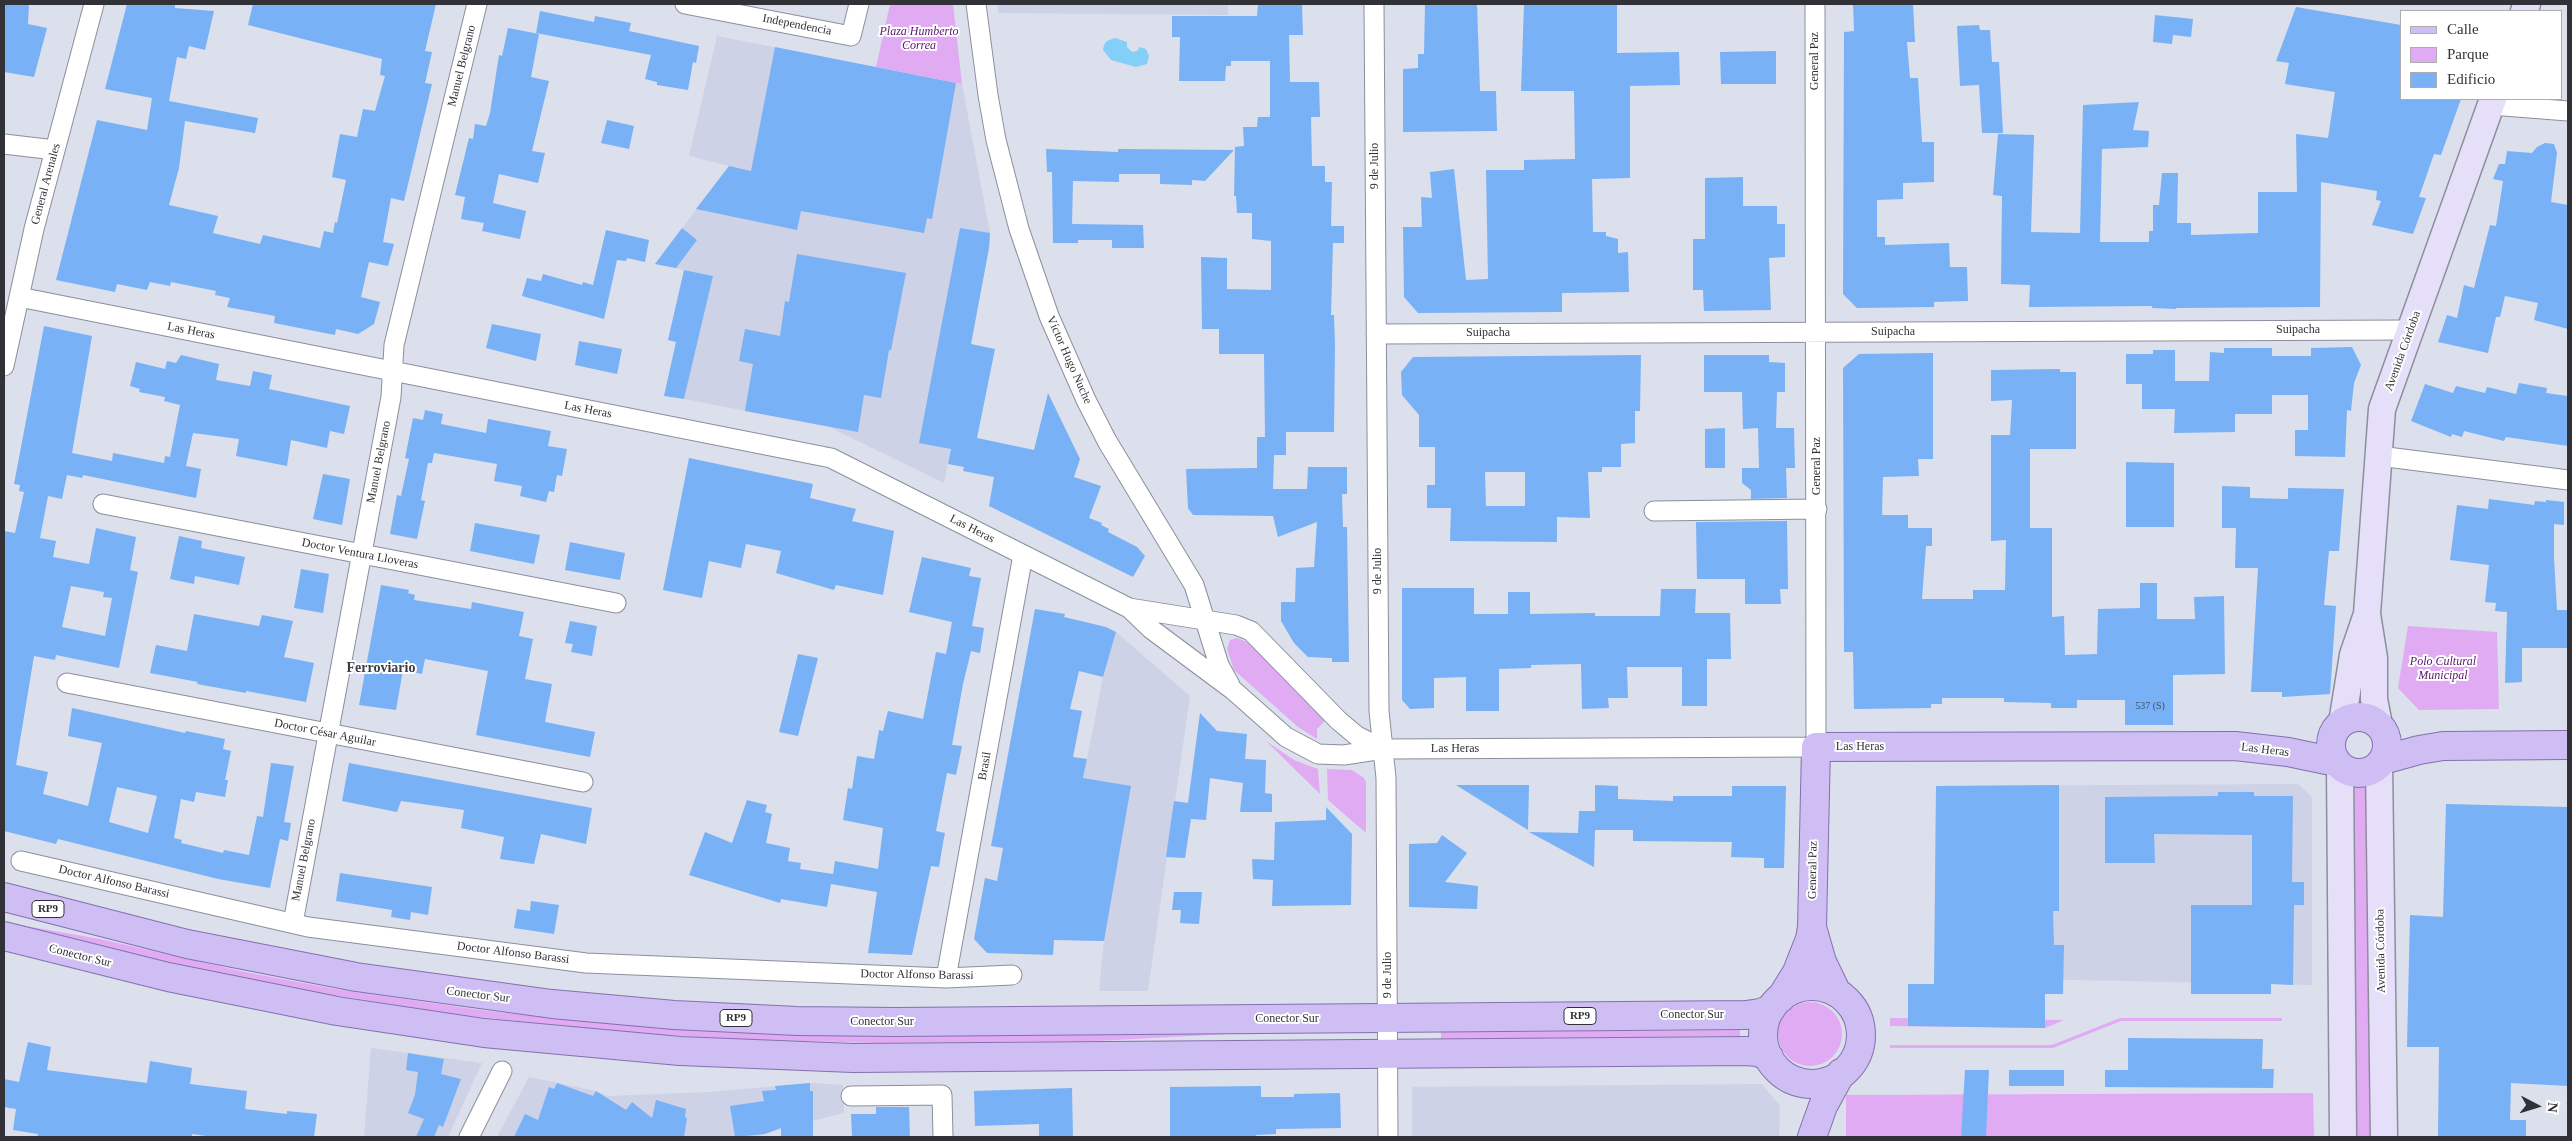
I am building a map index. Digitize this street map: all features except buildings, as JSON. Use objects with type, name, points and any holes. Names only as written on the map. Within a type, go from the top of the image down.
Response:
[{"type":"main road","name":"Avenida Córdoba","points":[[2379,726],[2374,699],[2374,658],[2367,614],[2382,409],[2492,102]]},
{"type":"main road","name":"Avenida Córdoba","points":[[2342,722],[2353,655],[2367,614]]},
{"type":"main road","points":[[2343,1137],[2338,764],[2331,744],[2332,735],[2342,722],[2361,716],[2369,718],[2379,726],[2387,738],[2388,747],[2381,762]]},
{"type":"main road","points":[[2338,764],[2349,772],[2358,774],[2366,773],[2381,762],[2419,750],[2443,746],[2568,745]]},
{"type":"main road","name":"Las Heras","points":[[1816,747],[2235,746],[2288,752],[2338,764]]},
{"type":"main road","name":"General Paz","points":[[1776,1003],[1801,964],[1810,939],[1812,927],[1816,747]]},
{"type":"main road","name":"Avenida Córdoba","points":[[2381,762],[2384,1137]]},
{"type":"main road","name":"Conector Sur","points":[[4,897],[163,938],[283,964],[429,989],[600,1009],[724,1018],[847,1022],[1754,1015],[1796,989],[1807,986],[1829,989],[1837,993]]},
{"type":"main road","name":"General Paz","points":[[1812,927],[1822,962],[1837,993]]},
{"type":"main road","name":"Conector Sur","points":[[4,936],[144,972],[297,1004],[460,1030],[631,1048],[762,1056],[853,1058],[1746,1051],[1758,1052],[1769,1057]]},
{"type":"main road","points":[[1811,1137],[1823,1106],[1842,1073],[1856,1054],[1860,1032],[1854,1011],[1837,993]]},
{"type":"main road","points":[[1776,1003],[1763,1032],[1764,1043],[1769,1057],[1780,1072],[1792,1079],[1811,1084],[1823,1082],[1842,1073]]},
{"type":"main road","points":[[1792,1079],[1804,1107],[1811,1137]]},
{"type":"street","name":"General Arenales","points":[[4,366],[55,150],[94,4]]},
{"type":"street","name":"Manuel Belgrano","points":[[293,923],[391,397],[394,345],[477,4]]},
{"type":"street","name":"Independencia","points":[[685,4],[851,36],[859,4]]},
{"type":"street","name":"Víctor Hugo Nuche","points":[[976,4],[988,95],[1005,176],[1019,229],[1049,316],[1086,400],[1130,481],[1190,578],[1206,620],[1219,665],[1233,690]]},
{"type":"street","name":"9 de Julio","points":[[1374,4],[1378,711],[1386,778],[1388,1137]]},
{"type":"street","name":"General Paz","points":[[1815,4],[1816,747]]},
{"type":"street","points":[[2492,102],[2568,111]]},
{"type":"street","points":[[4,144],[55,150]]},
{"type":"street","name":"Las Heras","points":[[19,296],[831,458],[1129,608],[1151,629],[1233,690],[1286,738],[1310,751],[1344,755],[1383,749],[1816,747]]},
{"type":"street","name":"Suipacha","points":[[1376,334],[2410,330]]},
{"type":"street","points":[[2378,456],[2568,480]]},
{"type":"street","name":"Doctor Ventura Lloveras","points":[[103,504],[616,603]]},
{"type":"street","points":[[1654,510],[1817,509]]},
{"type":"street","name":"Brasil","points":[[946,978],[1023,555]]},
{"type":"street","name":"Las Heras","points":[[1129,608],[1236,625],[1251,631],[1346,728],[1383,749]]},
{"type":"street","name":"Doctor César Aguilar","points":[[67,683],[583,782]]},
{"type":"street","name":"Doctor Alfonso Barassi","points":[[22,861],[293,923],[586,963],[946,978],[1012,975]]},
{"type":"street","points":[[469,1137],[502,1071]]},
{"type":"street","points":[[851,1096],[942,1096],[943,1137]]},
{"type":"shaded area","points":[[998,4],[1228,4],[1228,15],[998,13]]},
{"type":"shaded area","points":[[717,36],[962,84],[990,233],[989,248],[944,483],[829,427],[684,399],[713,276],[655,264],[729,166],[689,156]]},
{"type":"shaded area","points":[[1116,632],[1190,696],[1148,991],[1099,991],[1104,941],[1054,940],[1103,677]]},
{"type":"shaded area","points":[[2298,784],[2312,797],[2312,985],[1935,977],[1936,786]]},
{"type":"shaded area","points":[[371,1048],[482,1063],[448,1137],[364,1137]]},
{"type":"shaded area","points":[[529,1077],[596,1091],[608,1096],[708,1092],[814,1083],[843,1085],[844,1113],[755,1137],[497,1137]]},
{"type":"shaded area","points":[[1762,1084],[1780,1106],[1779,1137],[1412,1137],[1412,1087]]},
{"type":"green space","name":"Plaza Humberto Correa","points":[[890,4],[953,4],[962,84],[876,67]]},
{"type":"green space","name":"Polo Cultural Municipal","points":[[2408,626],[2497,632],[2499,709],[2419,710],[2398,688]]},
{"type":"green space","points":[[1237,638],[1250,643],[1325,721],[1317,729],[1317,739],[1298,727],[1234,670],[1227,649],[1230,640]]},
{"type":"green space","points":[[1266,741],[1294,760],[1318,769],[1320,794]]},
{"type":"green space","points":[[1327,769],[1352,770],[1364,778],[1366,782],[1366,833],[1328,800]]},
{"type":"green space","points":[[2350,786],[2368,786],[2366,811],[2371,1137],[2356,1137]]},
{"type":"green space","points":[[4,920],[26,926],[100,939],[245,972],[341,990],[488,1011],[635,1026],[733,1032],[881,1036],[1335,1033],[1227,1034],[1097,1041],[878,1043],[730,1039],[632,1033],[460,1015],[290,988],[145,957],[49,933]]},
{"type":"green space","points":[[1810,1002],[1822,1005],[1833,1011],[1839,1022],[1842,1034],[1839,1046],[1833,1057],[1822,1063],[1810,1066],[1798,1063],[1787,1057],[1781,1046],[1778,1034],[1781,1022],[1787,1011],[1798,1005]]},
{"type":"green space","points":[[1890,1018],[2064,1020],[2045,1028],[1890,1026]]},
{"type":"green space","points":[[2120,1018],[2282,1018],[2282,1021],[2121,1021],[2053,1048],[1890,1048],[1890,1045],[2052,1045]]},
{"type":"green space","points":[[1740,1030],[1740,1036],[1441,1039],[1441,1032]]},
{"type":"green space","points":[[2313,1093],[2314,1137],[1846,1137],[1846,1095]]},
{"type":"water","points":[[1115,38],[1127,42],[1127,47],[1132,52],[1137,51],[1140,47],[1146,49],[1149,56],[1147,64],[1136,67],[1111,60],[1103,50],[1107,41]]},
{"type":"district","name":"Ferroviario","points":[[381,668]]}]
